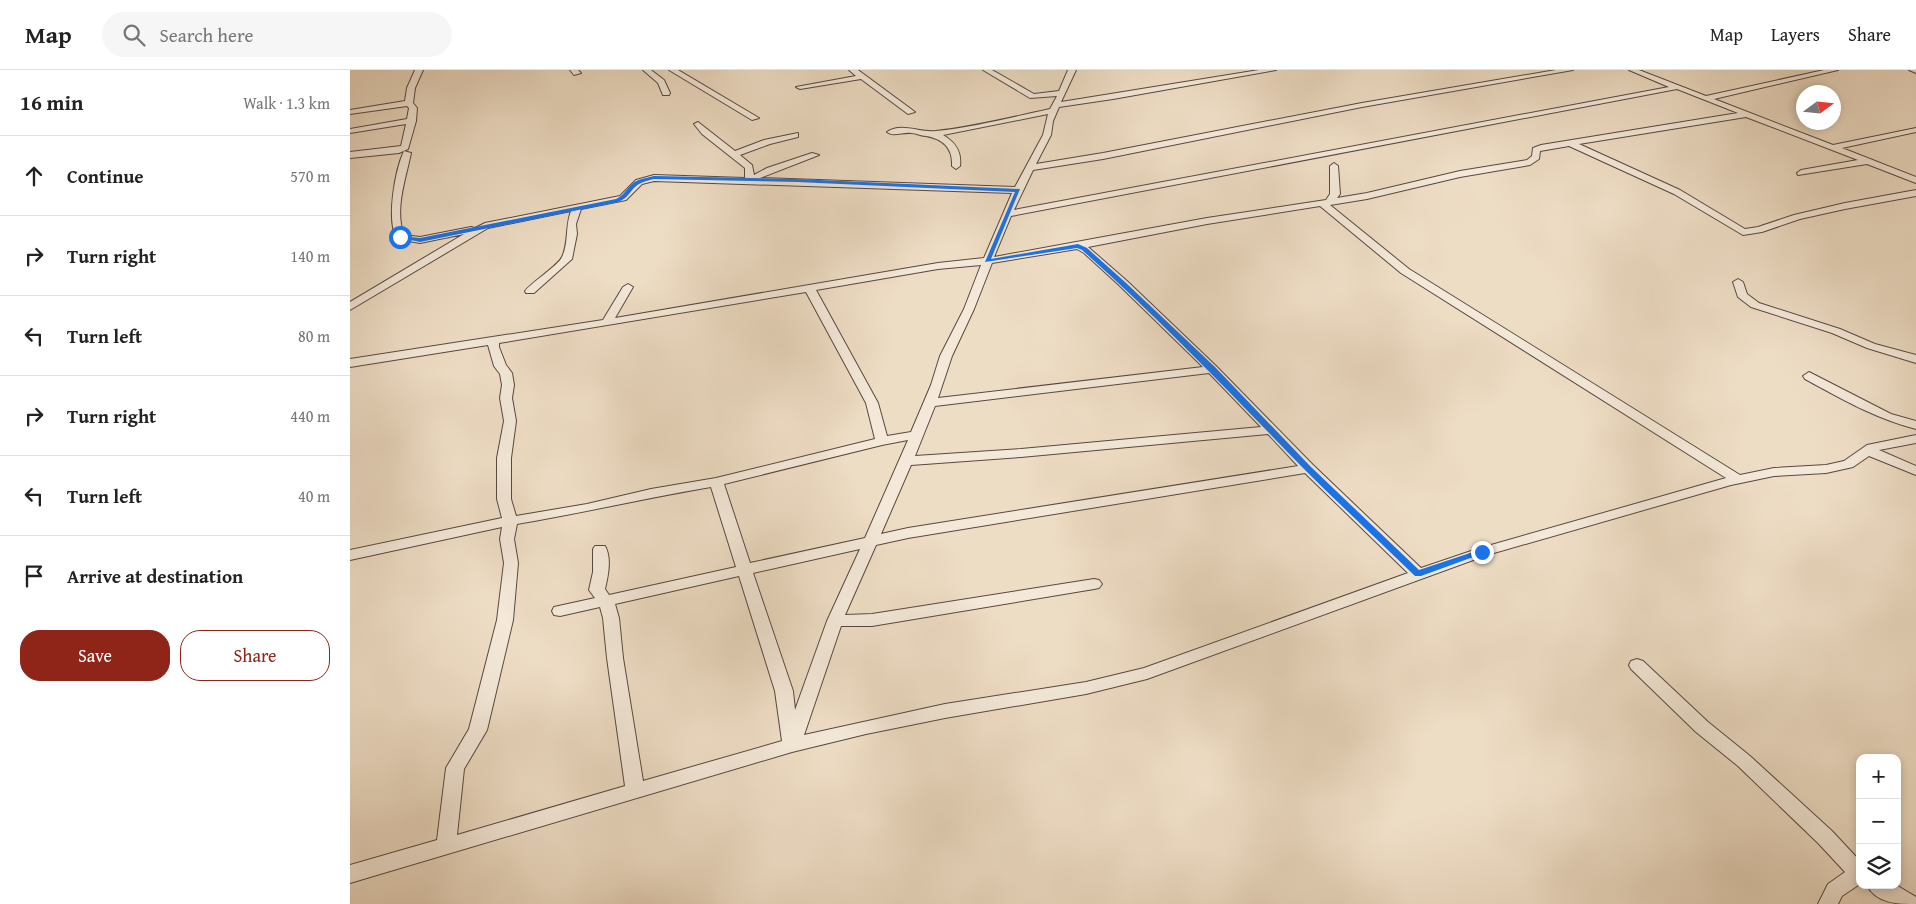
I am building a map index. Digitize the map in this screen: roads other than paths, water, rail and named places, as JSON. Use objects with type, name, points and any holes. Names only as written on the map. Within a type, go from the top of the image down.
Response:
[{"type":"street","points":[[350,156],[406,146],[406,136],[412,121],[413,108],[409,103],[411,88],[419,70]]},
{"type":"street","points":[[647,70],[661,82],[666,93]]},
{"type":"street","points":[[673,70],[755,118]]},
{"type":"street","points":[[854,70],[911,112]]},
{"type":"street","points":[[987,70],[1033,96],[1040,96],[1057,103]]},
{"type":"street","points":[[792,745],[835,621],[906,461],[930,403],[946,356],[969,309],[987,261],[1018,190],[1047,135],[1057,103],[1072,70]]},
{"type":"street","points":[[891,132],[912,130],[935,134],[1057,103],[1113,97],[1272,70]]},
{"type":"street","points":[[1030,168],[1103,156],[1362,105],[1569,70]]},
{"type":"street","points":[[1633,70],[1915,179]]},
{"type":"street","points":[[1706,98],[1834,70]]},
{"type":"street","points":[[800,86],[862,77]]},
{"type":"street","points":[[1008,214],[1678,87]]},
{"type":"street","points":[[350,112],[409,103]]},
{"type":"street","points":[[350,363],[607,323],[938,266],[987,261],[1078,246],[1207,221],[1367,196],[1460,174],[1530,162],[1536,157],[1536,150],[1710,119],[1750,114]]},
{"type":"street","points":[[350,130],[412,121]]},
{"type":"street","points":[[698,124],[705,132],[749,167],[750,180]]},
{"type":"street","points":[[1835,147],[1916,130]]},
{"type":"street","points":[[935,134],[954,148],[957,154],[956,166]]},
{"type":"street","points":[[734,154],[767,142],[795,135]]},
{"type":"street","points":[[1571,144],[1677,192],[1743,232],[1759,230],[1797,217],[1845,206],[1916,193]]},
{"type":"street","points":[[407,153],[397,199],[396,228],[400,237],[420,240],[623,198],[635,184],[654,178],[797,181],[1018,190]]},
{"type":"street","points":[[750,180],[770,170],[815,155]]},
{"type":"street","points":[[1801,173],[1870,161]]},
{"type":"street","points":[[1326,202],[1336,194],[1334,166]]},
{"type":"street","points":[[1326,202],[1405,270],[1443,296],[1737,479]]},
{"type":"street","points":[[530,291],[567,259],[572,234],[571,224],[577,208]]},
{"type":"street","points":[[350,307],[482,228]]},
{"type":"street","points":[[1078,246],[1088,251],[1123,283],[1212,369],[1308,468],[1418,574]]},
{"type":"street","points":[[1738,282],[1742,295],[1755,305],[1836,331],[1872,346],[1916,359]]},
{"type":"street","points":[[607,323],[628,287]]},
{"type":"street","points":[[809,288],[872,403],[882,441]]},
{"type":"street","points":[[446,846],[455,768],[478,730],[505,620],[511,564],[506,539],[510,521],[504,499],[504,458],[510,421],[506,398],[508,385],[506,373],[500,366],[493,347],[494,341]]},
{"type":"street","points":[[930,403],[1212,369]]},
{"type":"street","points":[[1809,376],[1867,408],[1916,425]]},
{"type":"street","points":[[906,461],[1021,453],[1272,430]]},
{"type":"street","points":[[350,555],[474,527],[587,508],[651,493],[716,482],[882,441],[916,435]]},
{"type":"street","points":[[350,874],[792,745],[866,727],[945,711],[1086,688],[1147,673],[1482,552],[1737,479],[1774,472],[1826,469],[1848,464],[1867,450],[1879,445],[1916,439]]},
{"type":"street","points":[[1867,450],[1916,471]]},
{"type":"street","points":[[560,610],[917,531],[1308,468]]},
{"type":"street","points":[[716,482],[784,691],[792,745]]},
{"type":"street","points":[[600,549],[601,572],[597,590],[606,601],[611,618],[615,658],[635,791]]},
{"type":"street","points":[[835,621],[872,620],[1094,584]]},
{"type":"street","points":[[1637,665],[1702,727],[1744,761],[1825,837],[1856,871]]},
{"type":"street","points":[[1828,904],[1835,890],[1856,876]]},
{"type":"street","points":[[1885,889],[1910,904]]}]
